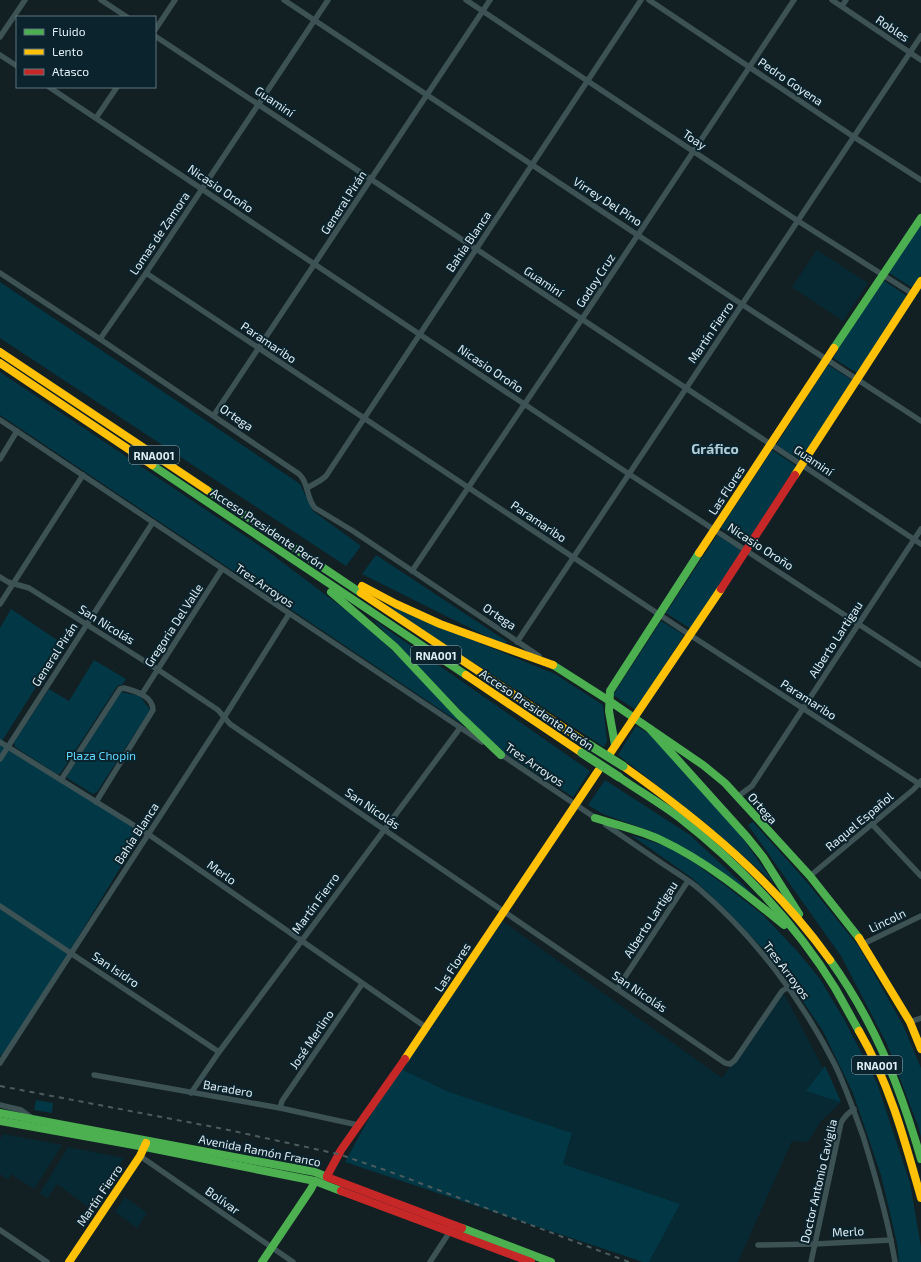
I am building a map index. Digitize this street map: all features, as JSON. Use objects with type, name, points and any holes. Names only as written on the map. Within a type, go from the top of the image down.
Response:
[{"type":"main road","name":"Las Flores","points":[[921,218],[770,444],[610,691],[608,709],[613,749],[747,550],[921,281]]},
{"type":"main road","name":"Acceso Presidente Perón","points":[[0,352],[623,766],[679,806],[739,856],[812,935],[858,1003],[874,1032],[887,1061],[921,1159]]},
{"type":"main road","name":"Acceso Presidente Perón","points":[[0,363],[582,753],[619,776],[680,818],[720,854],[768,900],[806,945],[839,993],[864,1038],[877,1066],[901,1127],[921,1198]]},
{"type":"main road","points":[[289,557],[395,647],[458,714],[501,755]]},
{"type":"main road","points":[[308,557],[396,604],[440,624],[553,665]]},
{"type":"main road","name":"Ortega","points":[[553,665],[608,700],[725,782],[810,876],[863,944],[910,1022],[921,1049]]},
{"type":"main road","points":[[650,729],[747,837],[763,857],[812,935]]},
{"type":"main road","name":"Las Flores","points":[[327,1176],[341,1150],[426,1028],[598,770]]},
{"type":"main road","points":[[595,818],[661,840],[698,861],[752,899],[806,945]]},
{"type":"main road","name":"Avenida Ramón Franco","points":[[0,1113],[315,1181],[451,1227]]},
{"type":"main road","name":"Avenida Ramón Franco","points":[[0,1121],[306,1170],[327,1176],[525,1259],[551,1262]]},
{"type":"main road","name":"Martín Fierro","points":[[69,1262],[140,1156],[146,1144]]},
{"type":"main road","points":[[262,1262],[315,1181]]},
{"type":"street","points":[[0,37],[25,0]]},
{"type":"street","points":[[102,0],[126,16]]},
{"type":"street","points":[[156,28],[175,0]]},
{"type":"street","name":"Virrey Del Pino","points":[[284,0],[533,164],[743,305],[921,421]]},
{"type":"street","name":"Lomas de Zamora","points":[[100,339],[146,273],[328,0]]},
{"type":"street","name":"Toay","points":[[466,0],[798,221],[913,294]]},
{"type":"street","name":"General Pirán","points":[[214,416],[490,0]]},
{"type":"street","name":"Bahía Blanca","points":[[307,488],[326,476],[641,0]]},
{"type":"street","name":"Pedro Goyena","points":[[649,0],[921,180]]},
{"type":"street","name":"Godoy Cruz","points":[[412,571],[582,320],[794,0]]},
{"type":"street","name":"Robles","points":[[832,0],[921,60]]},
{"type":"street","points":[[842,6],[846,0]]},
{"type":"street","name":"Martín Fierro","points":[[517,642],[921,36]]},
{"type":"street","name":"Guaminí","points":[[156,37],[921,544]]},
{"type":"street","points":[[0,55],[16,65]]},
{"type":"street","name":"Nicasio Oroño","points":[[50,88],[629,474],[747,550],[921,666]]},
{"type":"street","points":[[96,118],[116,88]]},
{"type":"street","name":"Ortega","points":[[0,273],[299,474],[304,480],[311,502],[315,508],[553,665]]},
{"type":"street","name":"Paramaribo","points":[[146,273],[690,635],[920,783]]},
{"type":"street","name":"Tres Arroyos","points":[[0,420],[595,818],[688,881],[712,901],[757,948],[788,988],[815,1028],[834,1063],[854,1109],[876,1176],[895,1262]]},
{"type":"street","points":[[0,459],[17,431]]},
{"type":"street","points":[[0,604],[83,475]]},
{"type":"street","name":"General Pirán","points":[[0,759],[153,522]]},
{"type":"street","name":"Alberto Lartigau","points":[[737,797],[752,786],[921,529]]},
{"type":"street","name":"Gregoria Del Valle","points":[[142,694],[222,569]]},
{"type":"street","name":"San Nicolás","points":[[0,577],[29,588],[157,669],[218,710],[225,716],[230,724],[725,1063],[730,1064],[735,1060],[782,991],[788,988]]},
{"type":"street","name":"Bahía Blanca","points":[[0,1063],[225,716],[289,614]]},
{"type":"street","points":[[61,780],[120,689],[124,688],[142,694],[151,702],[153,710],[96,802]]},
{"type":"street","name":"Martín Fierro","points":[[191,1093],[219,1052],[460,728]]},
{"type":"street","name":"Merlo","points":[[0,742],[148,834],[426,1028]]},
{"type":"street","name":"Raquel Español","points":[[810,876],[920,783]]},
{"type":"street","points":[[872,824],[921,876]]},
{"type":"street","name":"Alberto Lartigau","points":[[617,989],[688,881]]},
{"type":"street","name":"San Isidro","points":[[0,906],[219,1052]]},
{"type":"street","name":"Lincoln","points":[[863,944],[921,916]]},
{"type":"street","name":"José Merlino","points":[[280,1108],[282,1101],[362,984]]},
{"type":"street","points":[[910,1022],[921,1018]]},
{"type":"street","name":"Baradero","points":[[94,1075],[280,1108],[358,1125]]},
{"type":"street","points":[[0,1105],[21,1110],[36,1120]]},
{"type":"street","name":"Doctor Antonio Caviglia","points":[[811,1262],[841,1123],[847,1114],[854,1109]]},
{"type":"street","name":"Bolívar","points":[[140,1156],[293,1262]]},
{"type":"street","points":[[430,1262],[451,1227]]},
{"type":"street","points":[[0,1230],[47,1262]]},
{"type":"street","name":"Merlo","points":[[758,1245],[891,1240]]},
{"type":"shaded area","points":[[817,250],[868,283],[843,321],[792,287]]},
{"type":"shaded area","points":[[501,920],[722,1078],[783,992],[841,1102],[821,1121],[808,1142],[792,1141],[738,1262],[649,1262],[679,1204],[563,1164],[572,1133],[449,1092],[397,1067]]},
{"type":"shaded area","points":[[3,1134],[62,1145],[34,1189],[11,1174],[8,1180],[0,1174],[0,1139]]},
{"type":"shaded area","points":[[68,1147],[124,1158],[91,1209],[57,1184],[47,1198],[40,1193]]},
{"type":"shaded area","points":[[125,1197],[147,1213],[137,1228],[115,1212]]},
{"type":"green space","points":[[921,223],[921,275],[913,288],[889,273]]},
{"type":"green space","points":[[883,280],[907,296],[857,373],[833,358]]},
{"type":"green space","points":[[0,282],[300,484],[313,511],[361,546],[346,566],[0,338]]},
{"type":"green space","points":[[828,365],[852,380],[801,460],[776,445]]},
{"type":"green space","points":[[0,372],[266,550],[367,626],[458,715],[471,730],[0,415]]},
{"type":"green space","points":[[772,450],[796,466],[746,544],[721,528]]},
{"type":"green space","points":[[717,535],[742,551],[691,629],[666,613]]},
{"type":"green space","points":[[376,555],[508,642],[502,644],[362,574]]},
{"type":"green space","points":[[382,603],[555,674],[603,705],[607,741],[604,747]]},
{"type":"green space","points":[[11,609],[63,644],[2,741],[143,830],[6,1056],[0,1055],[0,628]]},
{"type":"green space","points":[[371,618],[590,771],[573,797],[497,748]]},
{"type":"green space","points":[[661,621],[684,635],[636,710],[613,695]]},
{"type":"green space","points":[[94,660],[126,679],[122,685],[118,685],[60,774],[57,774],[15,747],[14,742],[49,689],[69,701]]},
{"type":"green space","name":"Plaza Chopin","points":[[121,692],[140,696],[150,710],[97,792],[93,794],[67,778],[67,776]]},
{"type":"green space","points":[[636,726],[655,737],[744,840],[774,883],[708,825],[618,755]]},
{"type":"green space","points":[[605,780],[690,835],[754,895],[653,832],[603,814],[588,805]]},
{"type":"green space","points":[[753,822],[806,881],[859,947],[903,1025],[921,1068],[921,1137],[887,1044],[841,956],[748,825]]},
{"type":"green space","points":[[631,835],[666,846],[696,864],[730,889],[763,915],[797,951],[820,979],[845,1021],[877,1083],[910,1183],[921,1247],[921,1262],[899,1262],[897,1243],[881,1175],[853,1093],[823,1031],[779,966],[728,912],[692,878]]},
{"type":"green space","points":[[825,1066],[841,1102],[806,1091]]},
{"type":"green space","points":[[397,1067],[449,1092],[572,1133],[563,1164],[680,1204],[649,1262],[643,1262],[345,1162]]},
{"type":"green space","points":[[36,1100],[53,1103],[52,1113],[34,1110]]},
{"type":"railway","points":[[0,1086],[224,1129],[338,1154],[388,1171],[629,1262]]},
{"type":"traffic: fast","points":[[834,348],[921,218]]},
{"type":"traffic: fast","points":[[152,465],[466,675]]},
{"type":"traffic: fast","points":[[207,490],[361,593]]},
{"type":"traffic: fast","points":[[615,745],[609,711],[610,691],[699,553]]},
{"type":"traffic: fast","points":[[331,592],[395,647],[458,714],[501,755]]},
{"type":"traffic: fast","points":[[553,665],[608,700],[703,765],[725,783],[810,876],[859,938]]},
{"type":"traffic: fast","points":[[650,729],[747,837],[763,857],[799,914]]},
{"type":"traffic: fast","points":[[588,744],[623,766]]},
{"type":"traffic: fast","points":[[582,753],[619,777]]},
{"type":"traffic: fast","points":[[619,777],[680,818],[724,855],[765,896],[803,941],[820,964],[859,1031]]},
{"type":"traffic: fast","points":[[595,818],[646,834],[678,848],[710,868],[784,925]]},
{"type":"traffic: fast","points":[[830,960],[860,1007],[884,1055],[904,1105],[921,1159]]},
{"type":"traffic: fast","points":[[0,1113],[315,1172],[327,1177]]},
{"type":"traffic: fast","points":[[0,1121],[145,1147],[315,1181],[341,1191]]},
{"type":"traffic: fast","points":[[262,1262],[315,1181]]},
{"type":"traffic: fast","points":[[462,1228],[551,1262]]},
{"type":"traffic: slow","points":[[795,475],[921,281]]},
{"type":"traffic: slow","points":[[699,553],[834,348]]},
{"type":"traffic: slow","points":[[0,352],[207,490]]},
{"type":"traffic: slow","points":[[0,363],[152,465]]},
{"type":"traffic: slow","points":[[362,586],[396,604],[440,624],[553,665]]},
{"type":"traffic: slow","points":[[611,752],[721,589]]},
{"type":"traffic: slow","points":[[361,593],[588,744]]},
{"type":"traffic: slow","points":[[466,675],[582,753]]},
{"type":"traffic: slow","points":[[623,766],[681,809],[735,854],[785,904],[830,960]]},
{"type":"traffic: slow","points":[[405,1059],[598,771]]},
{"type":"traffic: slow","points":[[859,938],[910,1022],[921,1049]]},
{"type":"traffic: slow","points":[[859,1031],[870,1050],[888,1091],[921,1198]]},
{"type":"traffic: slow","points":[[69,1262],[140,1156],[146,1143]]},
{"type":"traffic: jam","points":[[721,589],[795,475]]},
{"type":"traffic: jam","points":[[327,1176],[341,1150],[405,1059]]},
{"type":"traffic: jam","points":[[327,1177],[462,1228]]},
{"type":"traffic: jam","points":[[341,1191],[531,1262]]},
{"type":"district","name":"Gráfico","points":[[715,448]]}]
